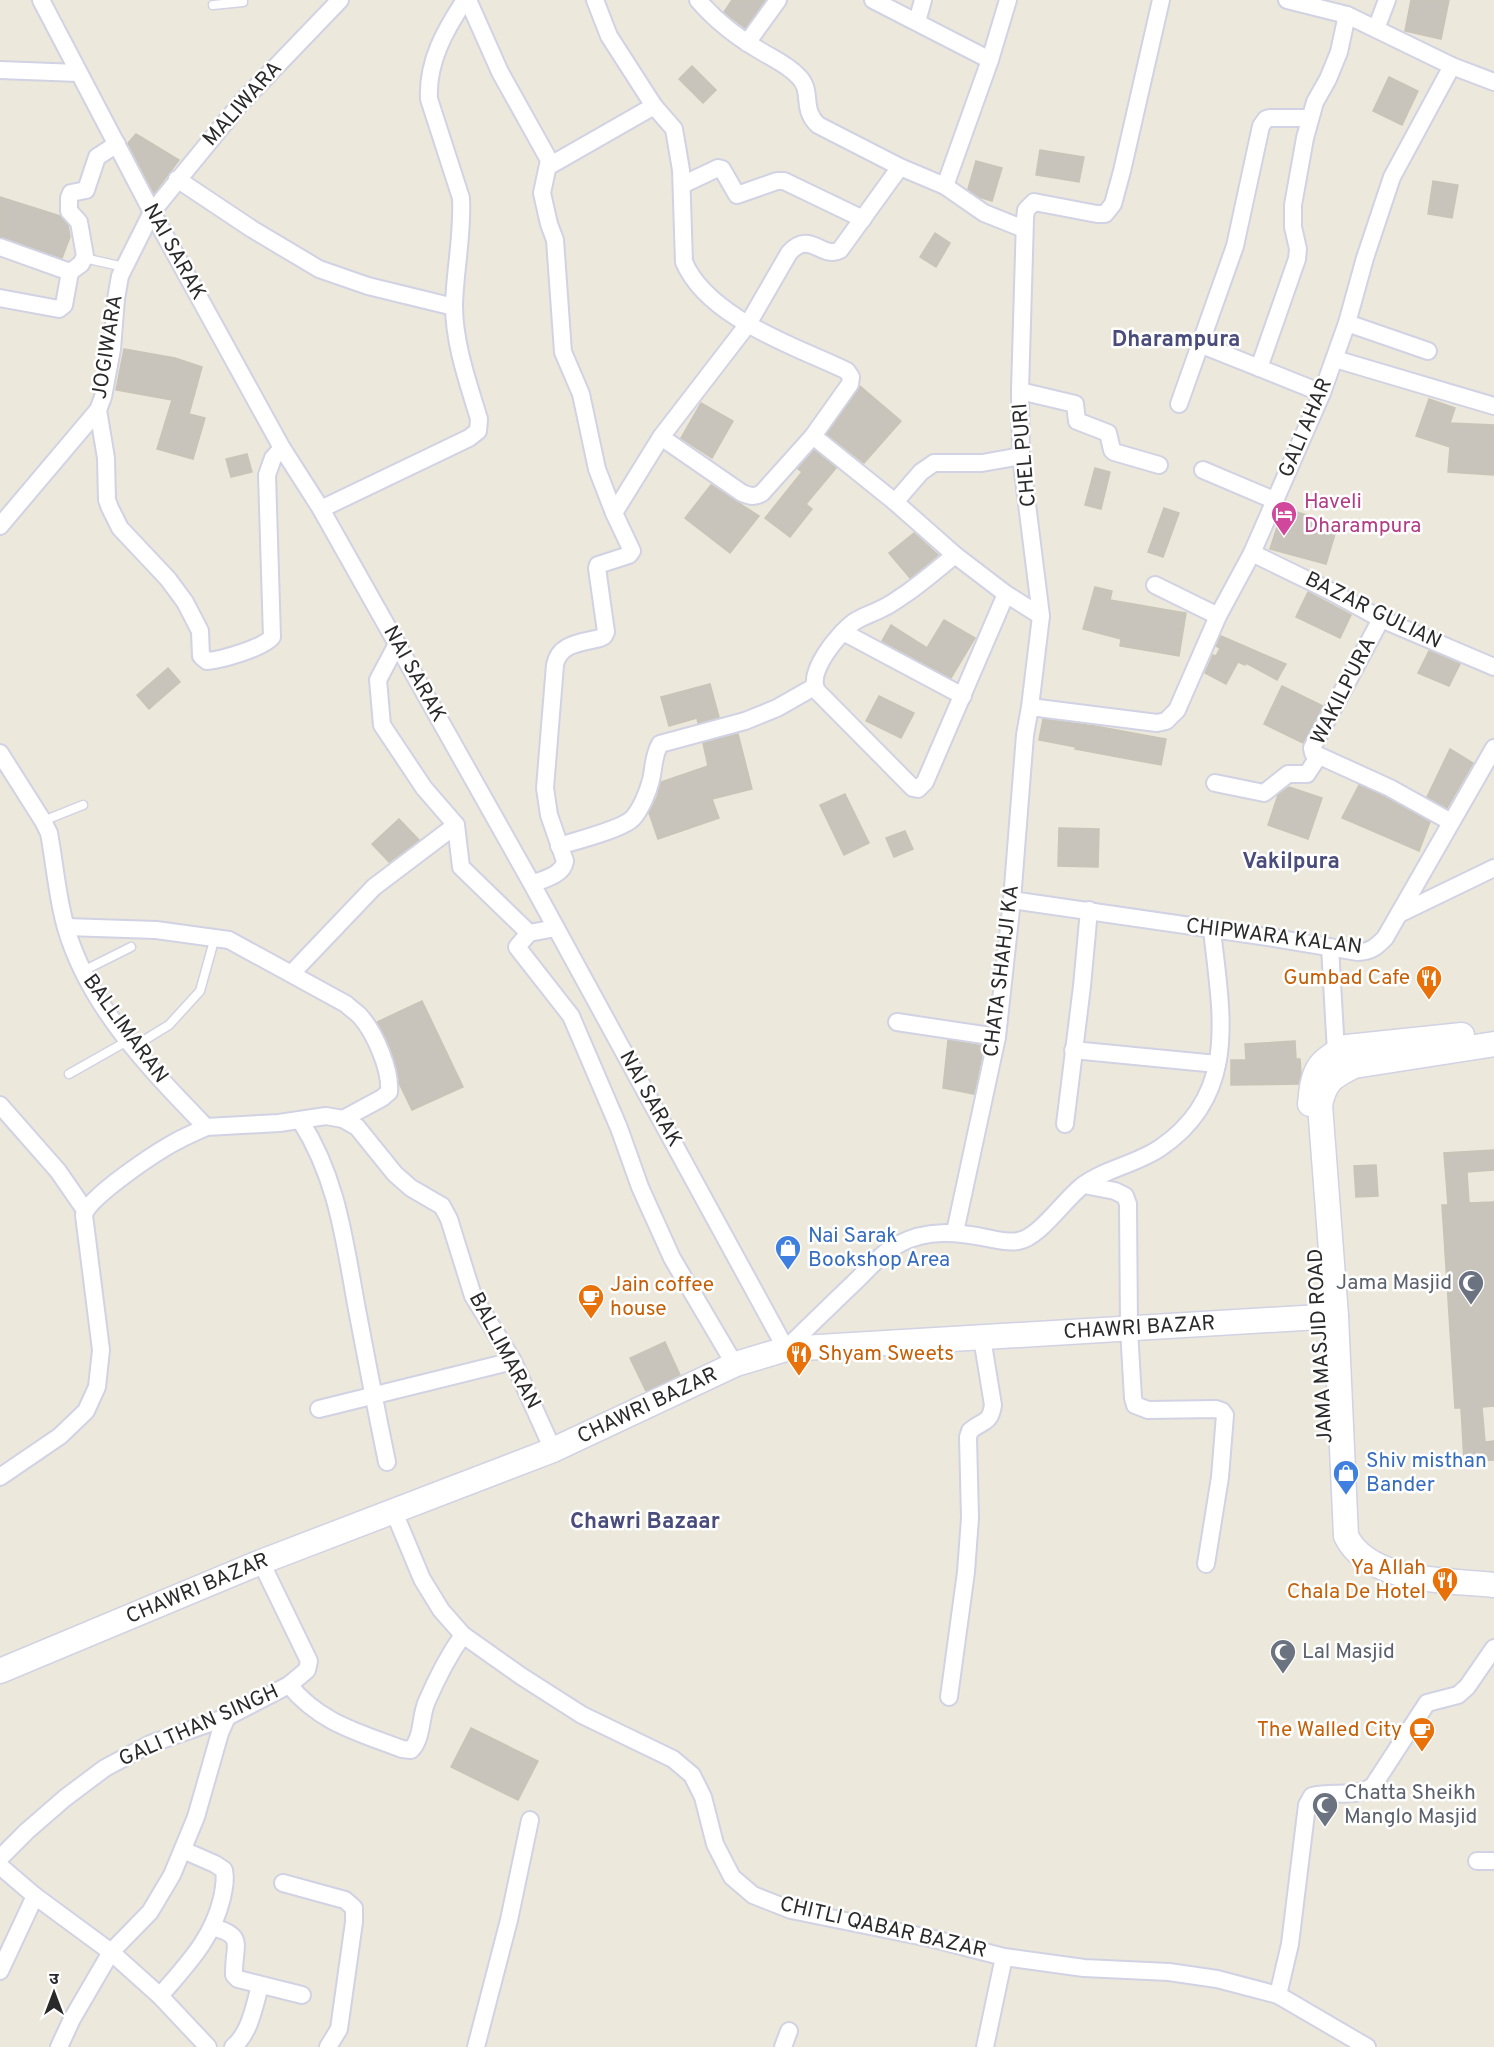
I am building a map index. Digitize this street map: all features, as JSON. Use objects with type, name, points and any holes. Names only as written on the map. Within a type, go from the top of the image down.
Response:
[{"type":"street","name":"NAI SARAK","points":[[41,0],[152,212],[282,448],[321,509],[532,884],[786,1349]]},
{"type":"street","points":[[466,0],[500,72],[549,159],[549,166],[542,184],[542,193],[555,240],[563,351],[581,394],[597,469],[632,551],[629,555],[598,565],[597,568],[606,632],[604,636],[564,648],[556,656],[545,788],[549,815],[564,861],[562,869],[532,884]]},
{"type":"street","points":[[321,509],[469,438],[478,431],[479,419],[459,351],[454,307],[462,214],[460,198],[429,99],[428,84],[431,67],[441,40],[466,0]]},
{"type":"street","points":[[595,0],[609,36],[654,106],[674,129],[682,184],[684,262],[690,274],[699,287],[748,324],[850,373],[852,380],[813,436],[762,493],[752,497],[742,493],[661,437]]},
{"type":"street","points":[[698,0],[714,17],[747,43],[796,73],[803,81],[808,112],[818,125],[900,167],[945,186],[984,213],[1024,229]]},
{"type":"street","points":[[747,43],[778,0]]},
{"type":"street","points":[[873,0],[990,60]]},
{"type":"street","points":[[917,22],[922,0]]},
{"type":"street","points":[[945,186],[990,60],[1008,0]]},
{"type":"street","name":"CHEL PURI","points":[[1030,707],[1041,616],[1021,456],[1020,391],[1026,210],[1031,204],[1047,203],[1101,215],[1111,208],[1122,171],[1161,0]]},
{"type":"street","points":[[1376,29],[1387,0]]},
{"type":"street","name":"MALIWARA","points":[[152,212],[241,103],[338,1]]},
{"type":"street","points":[[1295,1],[1347,15],[1452,66],[1494,82]]},
{"type":"street","points":[[1259,368],[1295,268],[1298,249],[1293,227],[1293,205],[1310,118],[1315,102],[1336,60],[1347,15]]},
{"type":"street","name":"GALI AHAR","points":[[1030,707],[1147,722],[1166,721],[1177,710],[1218,616],[1252,553],[1276,501],[1322,393],[1347,323],[1365,258],[1392,177],[1452,66]]},
{"type":"street","points":[[0,70],[78,73]]},
{"type":"street","points":[[549,166],[654,106]]},
{"type":"street","points":[[1179,405],[1235,246],[1261,126],[1266,119],[1270,118],[1310,118]]},
{"type":"street","points":[[0,298],[62,308],[66,300],[70,272],[81,264],[85,251],[79,222],[69,211],[70,195],[86,190],[97,157],[117,144]]},
{"type":"street","points":[[614,513],[661,437],[748,324],[789,253],[795,246],[802,243],[837,253],[844,247],[900,167]]},
{"type":"street","points":[[682,184],[718,168],[722,169],[737,195],[777,181],[784,181],[862,219]]},
{"type":"street","points":[[177,179],[252,230],[319,269],[368,286],[454,307]]},
{"type":"street","name":"JOGIWARA","points":[[4,514],[99,410],[112,349],[116,299],[124,267],[152,212]]},
{"type":"street","points":[[0,247],[70,272]]},
{"type":"street","points":[[1347,323],[1428,351]]},
{"type":"street","points":[[1202,345],[1322,393]]},
{"type":"street","points":[[1335,359],[1494,405]]},
{"type":"street","points":[[1020,391],[1075,405],[1077,421],[1108,433],[1114,452],[1160,465]]},
{"type":"street","points":[[99,410],[106,458],[107,500],[112,514],[120,528],[168,579],[185,602],[200,631],[201,656],[207,661],[268,642],[272,637],[267,475],[273,458],[282,448]]},
{"type":"street","points":[[813,436],[895,501],[955,555],[1006,594],[1041,616]]},
{"type":"street","points":[[895,501],[921,472],[934,463],[982,463],[1021,456]]},
{"type":"street","points":[[1203,470],[1276,501]]},
{"type":"street","name":"BAZAR GULIAN","points":[[1252,553],[1381,619],[1494,667]]},
{"type":"street","points":[[955,555],[926,580],[885,607],[863,616],[843,632],[814,675],[814,687],[909,785],[918,789],[925,783],[1006,594]]},
{"type":"street","points":[[1155,585],[1218,616]]},
{"type":"street","name":"WAKILPURA","points":[[1381,619],[1312,748],[1312,753],[1390,788],[1451,822]]},
{"type":"street","points":[[843,632],[963,696]]},
{"type":"street","points":[[397,644],[378,680],[382,725],[424,788],[456,825],[461,867],[529,933]]},
{"type":"street","points":[[559,846],[623,825],[633,819],[651,780],[654,759],[660,744],[745,721],[777,708],[814,687]]},
{"type":"street","name":"CHATA SHAHJI KA","points":[[955,1232],[997,1037],[1012,900],[1024,735],[1030,707]]},
{"type":"street","name":"CHIPWARA KALAN","points":[[1012,900],[1367,952],[1385,938],[1494,748]]},
{"type":"street","name":"BALLIMARAN","points":[[0,753],[49,833],[66,927],[82,971],[110,1015],[149,1068],[206,1127]]},
{"type":"street","points":[[1215,783],[1264,793],[1288,774],[1307,774],[1318,757]]},
{"type":"street","points":[[292,973],[374,887],[456,825]]},
{"type":"street","points":[[1399,914],[1494,868]]},
{"type":"street","points":[[1065,1124],[1089,910]]},
{"type":"street","points":[[0,1477],[60,1436],[86,1411],[97,1387],[101,1350],[84,1215],[85,1210],[104,1191],[176,1141],[206,1127],[279,1123],[326,1116],[343,1119],[389,1092],[390,1080],[387,1066],[360,1016],[346,1004],[229,940],[156,930],[66,927]]},
{"type":"street","points":[[556,928],[529,933],[517,947],[571,1016],[619,1128],[640,1187],[672,1258],[735,1365]]},
{"type":"street","points":[[786,1349],[880,1258],[898,1244],[921,1235],[955,1232],[1019,1241],[1036,1234],[1060,1206],[1084,1185],[1159,1149],[1190,1123],[1211,1089],[1221,1049],[1220,1008],[1212,930]]},
{"type":"street","points":[[1330,947],[1336,1052],[1347,1047],[1451,1035],[1494,1035]]},
{"type":"street","points":[[897,1022],[997,1037]]},
{"type":"street","name":"JAMA MASJID ROAD","points":[[1494,1044],[1353,1066],[1338,1074],[1324,1087],[1320,1105],[1333,1540],[1338,1552],[1354,1566],[1380,1567],[1408,1575],[1494,1585]]},
{"type":"street","points":[[1073,1050],[1217,1064]]},
{"type":"street","name":"JAMA MASJID ROAD","points":[[1328,1316],[1307,1125],[1312,1082],[1317,1068],[1330,1054],[1336,1052]]},
{"type":"street","points":[[0,1105],[58,1171],[85,1210]]},
{"type":"street","name":"BALLIMARAN","points":[[343,1119],[357,1127],[395,1174],[411,1188],[442,1206],[449,1219],[473,1296],[513,1361],[553,1449]]},
{"type":"street","points":[[300,1120],[316,1145],[332,1185],[342,1226],[387,1462]]},
{"type":"street","points":[[1084,1185],[1115,1191],[1125,1196],[1128,1204],[1129,1329],[1135,1405],[1148,1410],[1216,1409],[1225,1415],[1220,1477],[1206,1564]]},
{"type":"street","name":"CHAWRI BAZAR","points":[[0,1671],[261,1562],[553,1449],[735,1365],[786,1349],[1328,1316]]},
{"type":"street","points":[[949,1696],[962,1605],[970,1518],[968,1437],[970,1431],[986,1422],[992,1415],[993,1405],[982,1338]]},
{"type":"street","points":[[319,1409],[513,1361]]},
{"type":"street","name":"CHITLI QABAR BAZAR","points":[[394,1512],[422,1579],[441,1610],[463,1635],[582,1715],[673,1759],[692,1774],[703,1797],[715,1844],[732,1877],[753,1894],[791,1910],[934,1939],[1004,1957],[1084,1968],[1217,1979],[1278,1995],[1367,2047]]},
{"type":"street","name":"GALI THAN SINGH","points":[[0,1858],[27,1830],[105,1768],[150,1744],[227,1716],[289,1685],[308,1670],[309,1661],[261,1562]]},
{"type":"street","points":[[289,1685],[303,1702],[326,1718],[402,1749],[411,1750],[417,1744],[426,1703],[450,1653],[463,1635]]},
{"type":"street","points":[[1278,1995],[1290,1944],[1307,1805],[1312,1796],[1324,1793],[1356,1794],[1373,1786],[1427,1703],[1458,1695],[1467,1687],[1494,1648]]},
{"type":"street","points":[[59,2047],[72,2019],[111,1952],[150,1912],[172,1875],[196,1816],[219,1733],[227,1716]]},
{"type":"street","points":[[476,2047],[509,1920],[530,1820]]},
{"type":"street","points":[[160,1996],[201,1948],[212,1927],[226,1880],[224,1870],[183,1850]]},
{"type":"street","points":[[0,1866],[35,1896],[111,1952],[160,1996],[208,2047]]},
{"type":"street","points":[[283,1883],[345,1900],[354,1908],[339,2029],[328,2047]]},
{"type":"street","points":[[0,1971],[35,1896]]},
{"type":"street","points":[[212,1927],[234,1934],[236,1940],[234,1975],[238,1979],[302,1995]]},
{"type":"street","points":[[985,2047],[1004,1957]]},
{"type":"street","points":[[233,2047],[240,2041],[247,2029],[261,1986]]},
{"type":"street","points":[[783,2047],[789,2031]]},
{"type":"lane","points":[[213,5],[243,2],[243,0]]},
{"type":"lane","points":[[84,258],[124,267]]},
{"type":"lane","points":[[43,821],[83,805]]},
{"type":"lane","points":[[69,1074],[169,1025],[200,991],[215,937]]},
{"type":"lane","points":[[82,971],[130,947]]},
{"type":"building","points":[[732,0],[765,0],[745,28],[724,12]]},
{"type":"building","points":[[1411,0],[1449,0],[1441,39],[1405,31]]},
{"type":"building","points":[[692,66],[716,90],[703,103],[679,79]]},
{"type":"building","points":[[1389,77],[1418,91],[1402,125],[1373,111]]},
{"type":"building","points":[[136,134],[179,160],[154,193],[128,143]]},
{"type":"building","points":[[1040,150],[1084,157],[1079,182],[1036,175]]},
{"type":"building","points":[[976,161],[1002,168],[992,201],[979,197],[968,189]]},
{"type":"building","points":[[1433,181],[1458,185],[1452,218],[1428,214]]},
{"type":"building","points":[[0,197],[60,216],[68,225],[70,237],[62,258],[0,237]]},
{"type":"building","points":[[935,233],[950,243],[936,267],[920,257]]},
{"type":"building","points":[[124,349],[175,358],[202,367],[189,414],[205,418],[193,459],[157,449],[172,400],[116,390]]},
{"type":"building","points":[[860,386],[901,421],[864,463],[827,434]]},
{"type":"building","points":[[1429,399],[1455,408],[1450,423],[1494,425],[1494,475],[1448,472],[1450,447],[1416,436]]},
{"type":"building","points":[[701,403],[733,421],[712,458],[681,438]]},
{"type":"building","points":[[814,450],[836,468],[806,504],[812,509],[790,537],[765,518],[802,472],[798,469]]},
{"type":"building","points":[[247,454],[252,472],[231,477],[226,459]]},
{"type":"building","points":[[1095,468],[1110,472],[1101,509],[1085,505]]},
{"type":"building","points":[[711,485],[759,516],[730,553],[685,518]]},
{"type":"building","points":[[1164,508],[1179,513],[1163,557],[1148,552]]},
{"type":"building","name":"Haveli Dharampura","points":[[1283,508],[1338,524],[1326,564],[1270,549]]},
{"type":"building","points":[[914,533],[938,555],[910,578],[889,553]]},
{"type":"building","points":[[1095,587],[1112,591],[1110,600],[1186,613],[1179,656],[1120,646],[1121,639],[1083,629]]},
{"type":"building","points":[[1308,592],[1351,615],[1340,638],[1296,617]]},
{"type":"building","points":[[944,620],[975,638],[951,678],[882,641],[891,625],[927,648]]},
{"type":"building","points":[[1221,636],[1286,664],[1277,680],[1246,663],[1245,665],[1238,662],[1226,684],[1205,673],[1213,655],[1216,656],[1220,648],[1216,646]]},
{"type":"building","points":[[1429,651],[1460,664],[1449,686],[1418,673]]},
{"type":"building","points":[[168,668],[180,682],[149,709],[137,695]]},
{"type":"building","points":[[710,684],[719,717],[698,723],[697,718],[669,726],[661,697]]},
{"type":"building","points":[[1282,686],[1323,706],[1303,743],[1264,724]]},
{"type":"building","points":[[879,696],[914,713],[901,738],[866,721]]},
{"type":"building","points":[[1043,719],[1166,739],[1161,765],[1039,740]]},
{"type":"building","points":[[738,734],[752,789],[712,799],[719,818],[658,839],[649,813],[661,782],[708,766],[703,743]]},
{"type":"building","points":[[1450,749],[1473,763],[1447,808],[1427,797]]},
{"type":"building","points":[[1359,785],[1430,822],[1419,851],[1342,818]]},
{"type":"building","points":[[1289,787],[1322,798],[1308,839],[1268,825],[1278,795]]},
{"type":"building","points":[[845,794],[869,843],[844,855],[820,805]]},
{"type":"building","points":[[399,819],[419,840],[389,862],[372,844]]},
{"type":"building","points":[[1059,828],[1099,829],[1098,867],[1058,866]]},
{"type":"building","points":[[905,831],[913,849],[894,857],[886,838]]},
{"type":"building","points":[[422,1001],[463,1087],[412,1110],[399,1083],[391,1049],[377,1022]]},
{"type":"building","points":[[948,1040],[984,1046],[974,1094],[943,1088]]},
{"type":"building","points":[[1295,1041],[1296,1059],[1300,1059],[1301,1074],[1298,1084],[1231,1085],[1231,1060],[1246,1060],[1245,1044]]},
{"type":"building","name":"Jama Masjid","points":[[1494,1150],[1494,1170],[1467,1172],[1469,1203],[1494,1202],[1494,1406],[1482,1407],[1485,1442],[1494,1441],[1494,1460],[1464,1461],[1461,1408],[1455,1408],[1442,1205],[1448,1205],[1444,1153]]},
{"type":"building","points":[[1376,1165],[1378,1196],[1356,1197],[1354,1166]]},
{"type":"building","points":[[665,1342],[680,1375],[646,1391],[630,1358]]},
{"type":"building","points":[[471,1728],[538,1761],[518,1800],[451,1767]]},
{"type":"place","name":"Haveli Dharampura","points":[[1284,537]]},
{"type":"place","name":"Gumbad Cafe","points":[[1429,1001]]},
{"type":"place","name":"Nai Sarak Bookshop Area","points":[[788,1271]]},
{"type":"place","name":"Jama Masjid","points":[[1471,1306]]},
{"type":"place","name":"Jain coffee house","points":[[591,1320]]},
{"type":"place","name":"Shyam Sweets","points":[[799,1377]]},
{"type":"place","name":"Shiv misthan Bander","points":[[1346,1496]]},
{"type":"place","name":"Ya Allah Chala De Hotel","points":[[1445,1603]]},
{"type":"place","name":"Lal Masjid","points":[[1283,1675]]},
{"type":"place","name":"The Walled City","points":[[1422,1753]]},
{"type":"place","name":"Chatta Sheikh Manglo Masjid","points":[[1325,1828]]},
{"type":"district","name":"Dharampura","points":[[1176,340]]},
{"type":"district","name":"Vakilpura","points":[[1291,862]]},
{"type":"district","name":"Chawri Bazaar","points":[[645,1522]]}]
